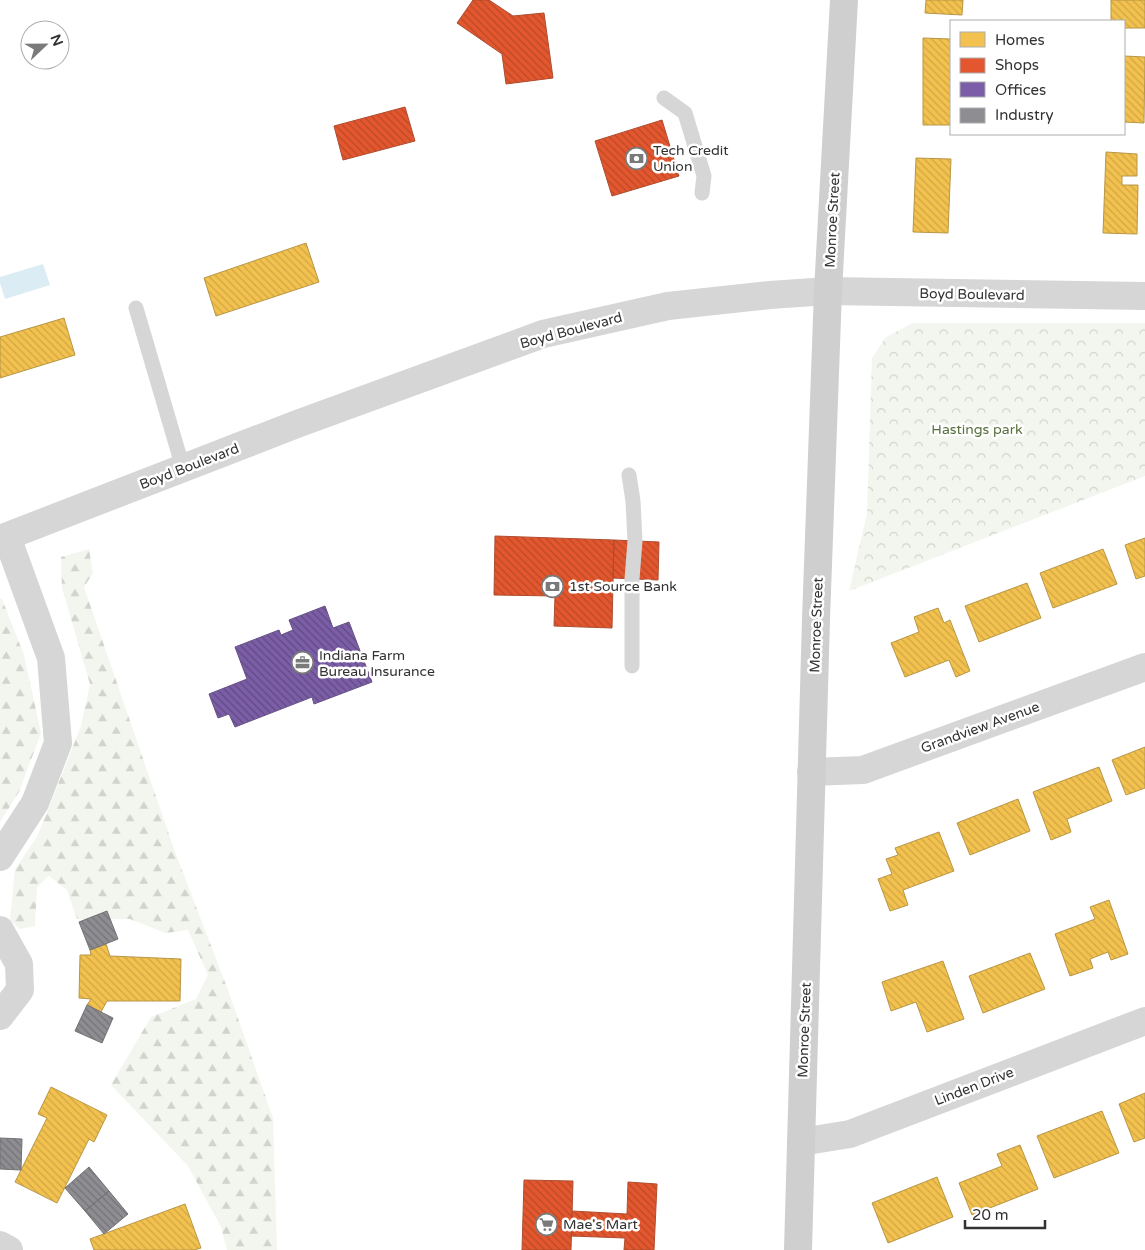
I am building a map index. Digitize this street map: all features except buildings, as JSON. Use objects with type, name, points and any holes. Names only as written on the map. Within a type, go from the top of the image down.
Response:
[{"type":"main road","name":"Monroe Street","points":[[798,1250],[811,772],[828,292],[844,0]]},
{"type":"street","name":"Boyd Boulevard","points":[[3,538],[297,424],[543,334],[668,306],[770,295],[828,292],[1145,296]]},
{"type":"street","points":[[0,857],[35,803],[58,743],[51,658],[3,538]]},
{"type":"street","name":"Grandview Avenue","points":[[811,772],[863,770],[1145,667]]},
{"type":"street","points":[[0,930],[19,964],[20,990],[0,1016]]},
{"type":"street","name":"Linden Drive","points":[[801,1142],[850,1134],[1145,1021]]},
{"type":"street","points":[[0,1245],[9,1250]]},
{"type":"lane","points":[[664,98],[685,113],[704,176],[702,192]]},
{"type":"lane","points":[[136,308],[183,468]]},
{"type":"lane","points":[[629,475],[633,501],[635,541],[632,579],[632,666]]},
{"type":"green space","name":"Hastings park","points":[[913,323],[1145,323],[1145,476],[849,591],[867,514],[872,358],[886,337]]},
{"type":"green space","points":[[89,549],[93,573],[84,587],[174,849],[228,990],[273,1118],[277,1250],[227,1250],[221,1227],[188,1166],[111,1085],[151,1017],[196,999],[208,975],[188,930],[165,933],[130,919],[77,919],[67,890],[49,876],[37,887],[35,926],[20,929],[10,920],[15,869],[38,835],[81,726],[90,684],[62,588],[61,557]]},
{"type":"green space","points":[[0,598],[24,655],[41,733],[19,792],[0,822]]},
{"type":"shaded area","points":[[43,264],[50,285],[5,299],[0,277]]},
{"type":"place","name":"Tech Credit Union","points":[[637,158]]},
{"type":"place","name":"1st Source Bank","points":[[553,586]]},
{"type":"place","name":"Indiana Farm Bureau Insurance","points":[[303,663]]},
{"type":"place","name":"Mae's Mart","points":[[547,1224]]}]
